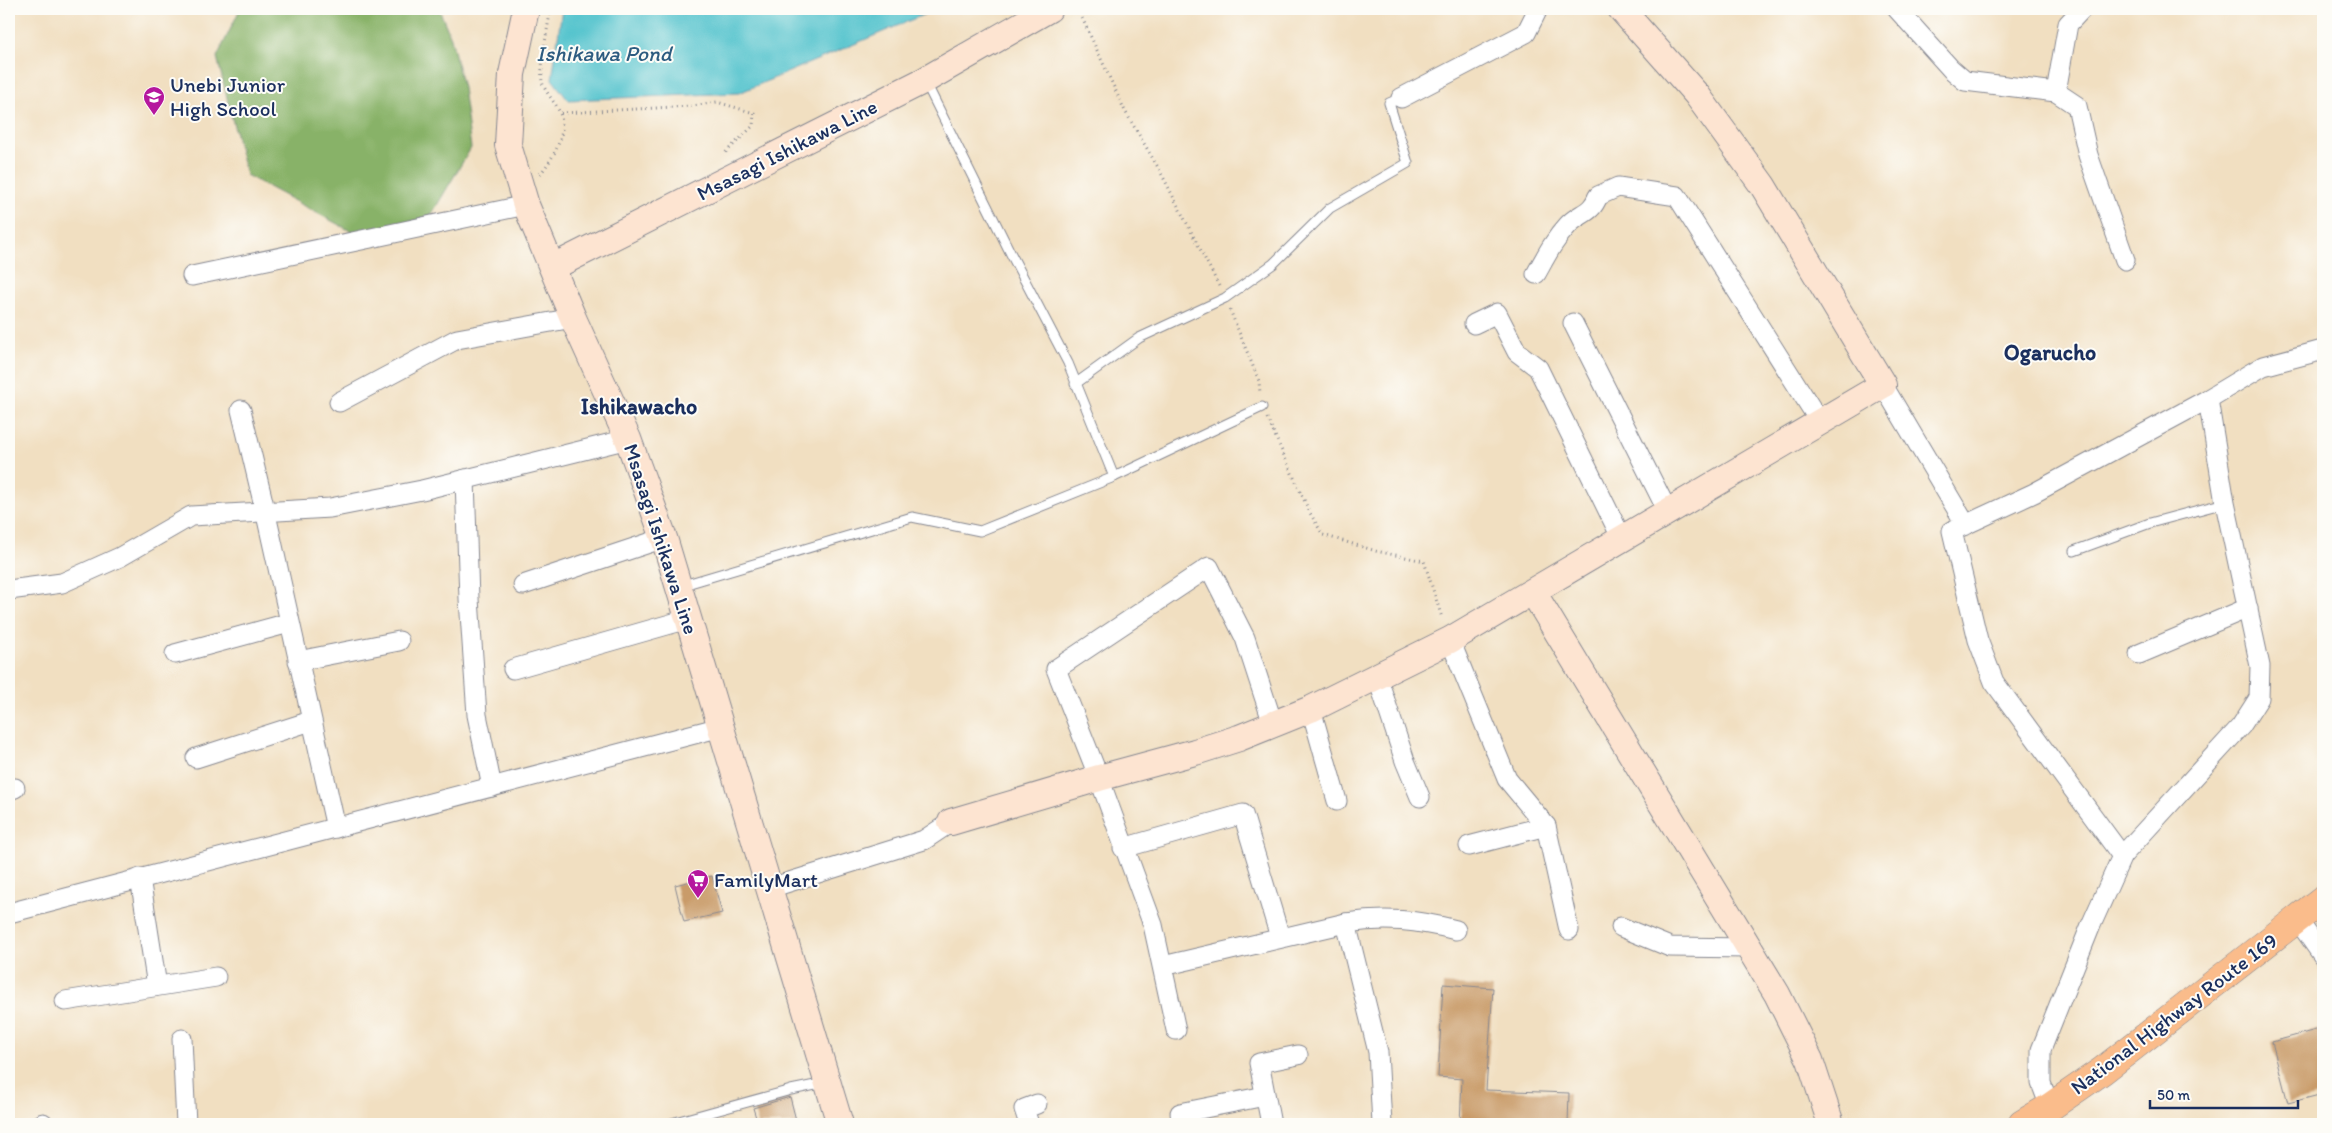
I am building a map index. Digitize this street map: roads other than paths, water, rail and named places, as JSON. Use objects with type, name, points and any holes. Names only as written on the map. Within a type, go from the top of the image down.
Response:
[{"type":"highway","name":"National Highway Route 169","points":[[2022,1124],[2102,1071],[2323,899]]},
{"type":"street","points":[[526,9],[512,74],[508,145],[524,196],[553,267]]},
{"type":"street","name":"Msasagi Ishikawa Line","points":[[840,1124],[688,619],[680,586],[664,538],[628,439],[573,318],[553,267],[925,80],[1049,9]]},
{"type":"street","points":[[1401,98],[1526,33],[1538,9]]},
{"type":"street","points":[[1621,9],[1697,95],[1763,186],[1884,385],[1966,525]]},
{"type":"street","points":[[1897,9],[1950,69],[1964,81],[2056,92],[2077,106],[2088,155],[2125,260]]},
{"type":"street","points":[[2056,92],[2068,24],[2082,9]]},
{"type":"street","points":[[1536,274],[1553,244],[1570,223],[1594,207],[1598,196],[1618,187],[1678,196],[1820,422]]},
{"type":"street","points":[[192,276],[524,196]]},
{"type":"street","points":[[1474,324],[1497,313],[1517,352],[1538,368],[1622,539]]},
{"type":"street","points":[[339,402],[458,339],[573,318]]},
{"type":"street","points":[[1573,323],[1668,512]]},
{"type":"street","points":[[2122,856],[1994,682],[1978,640],[1952,531],[2034,493],[2208,399],[2263,366],[2323,350]]},
{"type":"street","points":[[770,888],[924,840],[951,822],[1195,752],[1311,709],[1450,640],[1884,385]]},
{"type":"street","points":[[2050,1107],[2041,1083],[2041,1050],[2091,925],[2122,856],[2241,726],[2259,698],[2260,666],[2225,503],[2208,399]]},
{"type":"street","points":[[241,410],[336,828]]},
{"type":"street","points":[[9,590],[62,583],[120,557],[191,516],[265,510],[330,508],[422,490],[628,439]]},
{"type":"street","points":[[465,478],[469,598],[477,715],[492,787]]},
{"type":"street","points":[[524,585],[664,538]]},
{"type":"street","points":[[1176,1030],[1153,925],[1123,848],[1099,778],[1056,669],[1208,567],[1245,638],[1273,724]]},
{"type":"street","points":[[1533,592],[1750,948],[1794,1026],[1812,1067],[1831,1124]]},
{"type":"street","points":[[2139,654],[2248,608]]},
{"type":"street","points":[[513,669],[688,619]]},
{"type":"street","points":[[175,654],[289,623]]},
{"type":"street","points":[[1450,640],[1507,779],[1546,826],[1568,930]]},
{"type":"street","points":[[298,661],[399,641]]},
{"type":"street","points":[[1377,676],[1405,761],[1420,797]]},
{"type":"street","points":[[1311,709],[1337,802]]},
{"type":"street","points":[[196,758],[311,720]]},
{"type":"street","points":[[10,908],[140,878],[721,727]]},
{"type":"street","points":[[1123,848],[1243,814],[1280,937]]},
{"type":"street","points":[[1469,846],[1546,826]]},
{"type":"street","points":[[140,878],[157,986]]},
{"type":"street","points":[[1163,966],[1346,923],[1386,919],[1424,922],[1456,930]]},
{"type":"street","points":[[2297,919],[2323,956]]},
{"type":"street","points":[[1346,923],[1378,1052],[1382,1124]]},
{"type":"street","points":[[1621,927],[1670,947],[1750,948]]},
{"type":"street","points":[[65,1001],[216,977]]},
{"type":"street","points":[[182,1039],[186,1124]]},
{"type":"street","points":[[1271,1124],[1259,1063],[1298,1055]]},
{"type":"street","points":[[1182,1124],[1180,1113],[1265,1096]]},
{"type":"street","points":[[1029,1124],[1024,1110],[1038,1104]]},
{"type":"lane","points":[[925,80],[1011,254],[1068,363],[1114,477]]},
{"type":"lane","points":[[1075,384],[1139,338],[1225,298],[1273,264],[1330,208],[1408,164],[1390,103],[1401,98]]},
{"type":"lane","points":[[680,586],[912,518],[980,532],[1114,477],[1262,406]]},
{"type":"lane","points":[[2074,551],[2150,523],[2225,503]]},
{"type":"lane","points":[[668,1124],[791,1090],[828,1082]]},
{"type":"water","name":"Ishikawa Pond","points":[[562,9],[937,9],[739,93],[568,100],[552,79]]},
{"type":"place","name":"Unebi Junior High School","points":[[154,116]]},
{"type":"place","name":"FamilyMart","points":[[698,899]]},
{"type":"district","name":"Ogarucho","points":[[2050,352]]},
{"type":"district","name":"Ishikawacho","points":[[639,406]]}]
